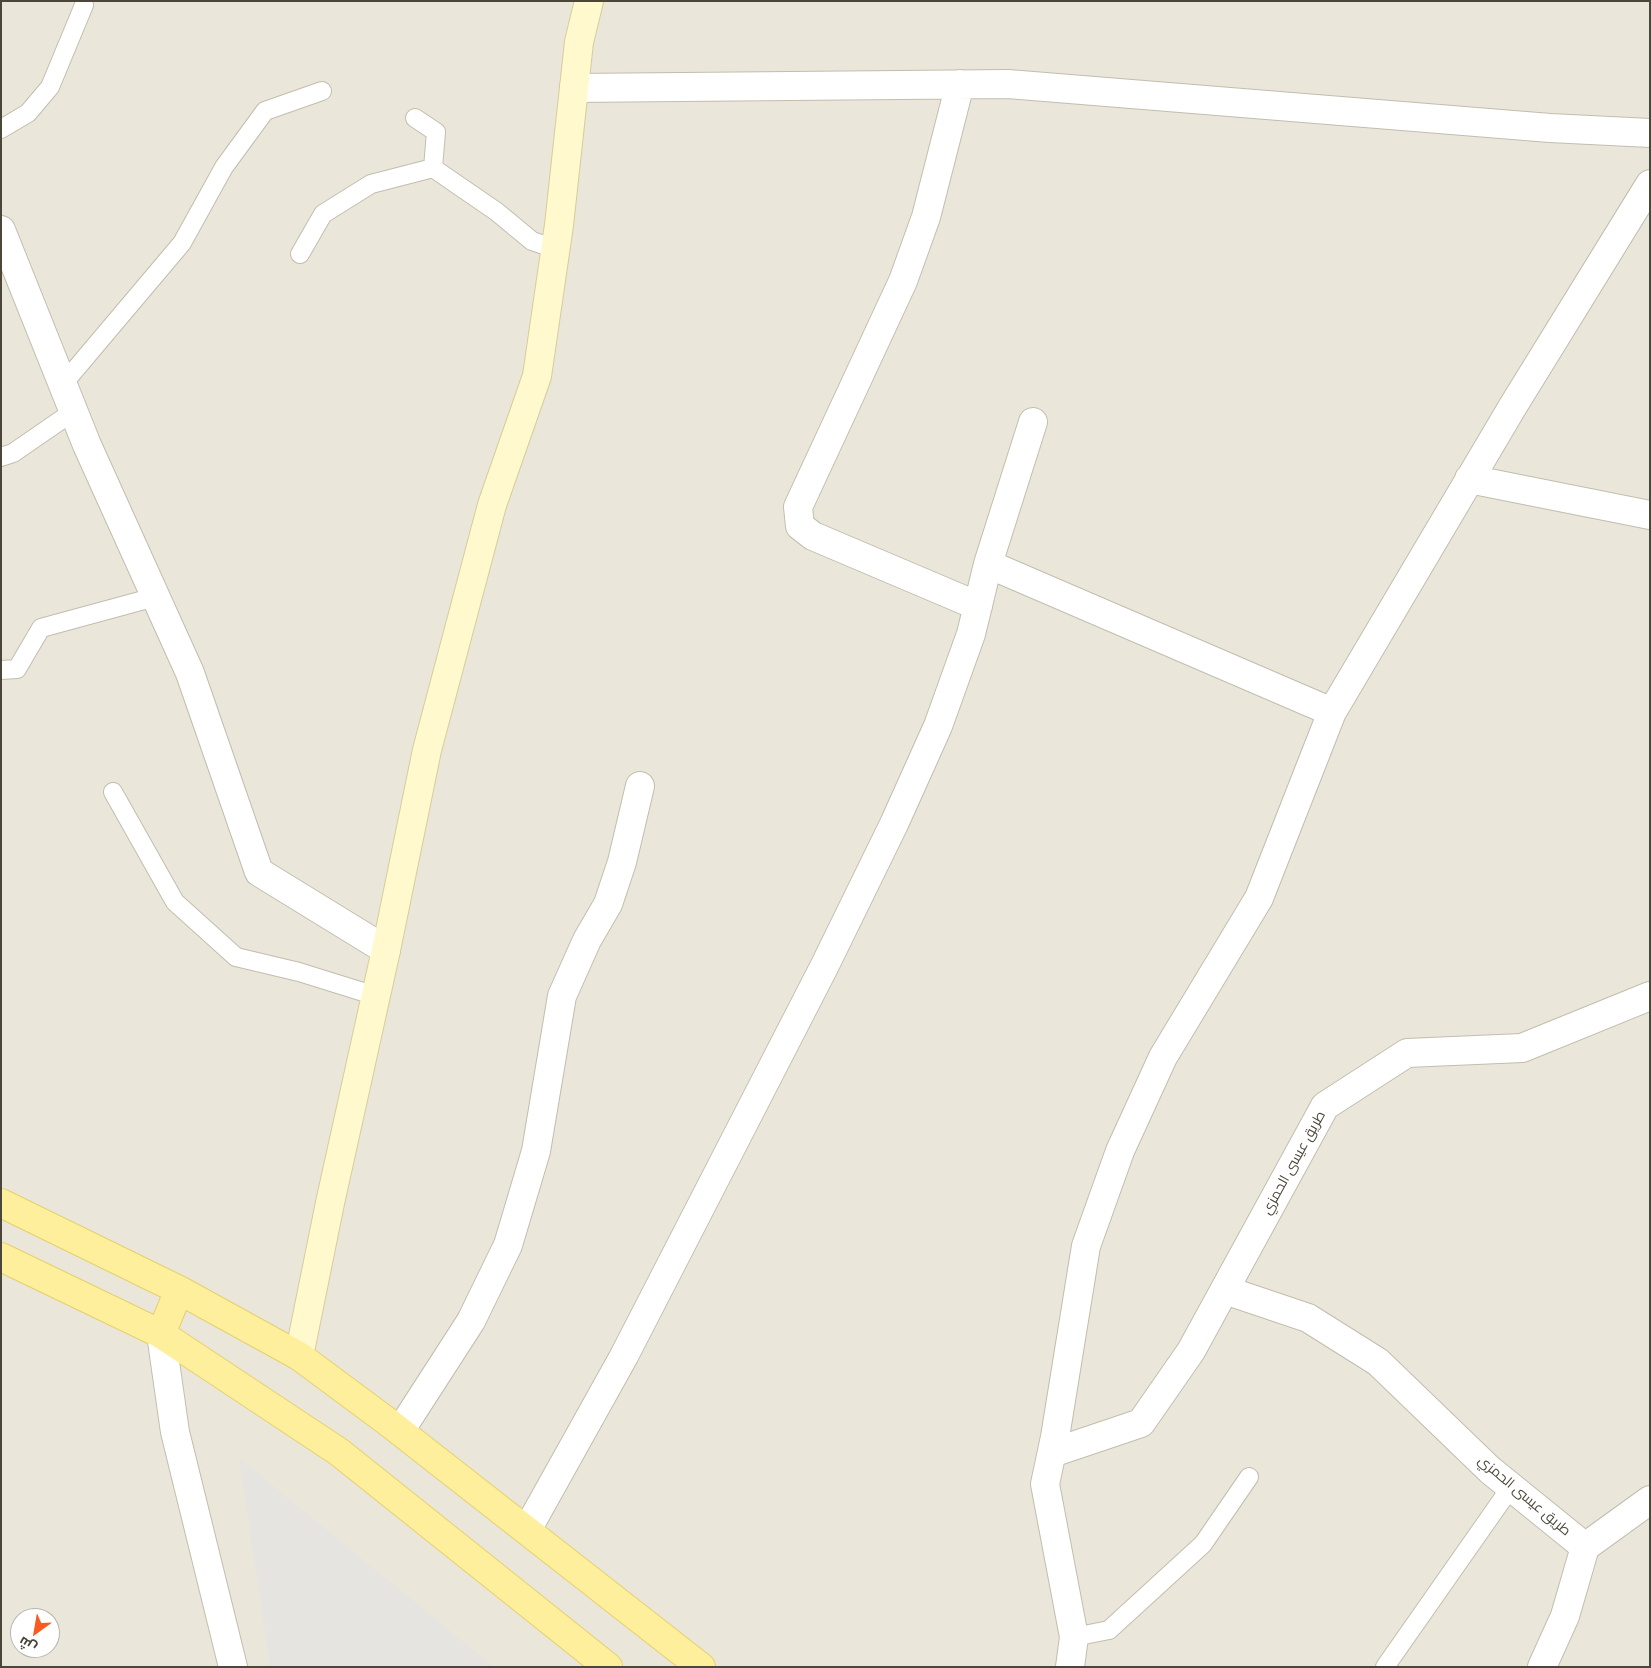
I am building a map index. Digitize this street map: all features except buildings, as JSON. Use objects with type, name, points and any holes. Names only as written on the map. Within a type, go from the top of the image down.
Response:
[{"type":"main road","points":[[1,1203],[179,1290],[299,1356],[400,1431],[701,1667]]},
{"type":"main road","points":[[1,1257],[161,1334],[339,1452],[608,1667]]},
{"type":"main road","points":[[161,1334],[179,1290]]},
{"type":"street","points":[[299,1356],[427,750],[492,504],[537,376],[556,249],[579,42],[589,1]]},
{"type":"street","points":[[960,84],[926,217],[903,281],[798,507],[800,526],[813,536],[978,606]]},
{"type":"street","points":[[574,88],[1008,84],[1550,128],[1650,133]]},
{"type":"street","points":[[1070,1667],[1074,1638],[1045,1484],[1052,1453],[1086,1246],[1120,1151],[1163,1057],[1259,898],[1332,712],[1469,479],[1650,184]]},
{"type":"street","points":[[1,230],[88,445],[190,673],[259,872],[386,950]]},
{"type":"street","points":[[527,1530],[624,1356],[881,851],[938,726],[971,634],[988,564],[1033,422]]},
{"type":"street","points":[[1469,479],[1650,515]]},
{"type":"street","points":[[988,564],[1332,712]]},
{"type":"street","points":[[400,1431],[471,1321],[508,1245],[536,1151],[562,996],[587,940],[608,904],[622,862],[640,786]]},
{"type":"street","name":"طريق عيسى الحمزي","points":[[1052,1453],[1141,1423],[1191,1351],[1325,1106],[1407,1053],[1522,1048],[1650,996]]},
{"type":"street","name":"طريق عيسى الحمزي","points":[[1224,1290],[1308,1318],[1378,1362],[1490,1470],[1585,1547]]},
{"type":"street","points":[[161,1334],[175,1432],[232,1667]]},
{"type":"street","points":[[1542,1667],[1565,1616],[1585,1547],[1650,1500]]},
{"type":"lane","points":[[1,129],[28,113],[50,87],[84,6]]},
{"type":"lane","points":[[63,384],[182,242],[224,167],[265,111],[322,91]]},
{"type":"lane","points":[[415,118],[436,132],[434,168]]},
{"type":"lane","points":[[300,254],[323,214],[371,184],[434,168],[497,212],[532,241],[556,249]]},
{"type":"lane","points":[[1,457],[13,453],[74,411]]},
{"type":"lane","points":[[1,670],[17,669],[41,628],[156,597]]},
{"type":"lane","points":[[113,792],[175,902],[236,957],[299,972],[376,996]]},
{"type":"lane","points":[[1074,1638],[1109,1630],[1203,1544],[1249,1476]]},
{"type":"lane","points":[[1385,1667],[1511,1487]]},
{"type":"shaded area","points":[[1,1],[1650,1],[1650,1667],[1,1667]]},
{"type":"shaded area","points":[[239,1458],[494,1667],[270,1667]]}]
